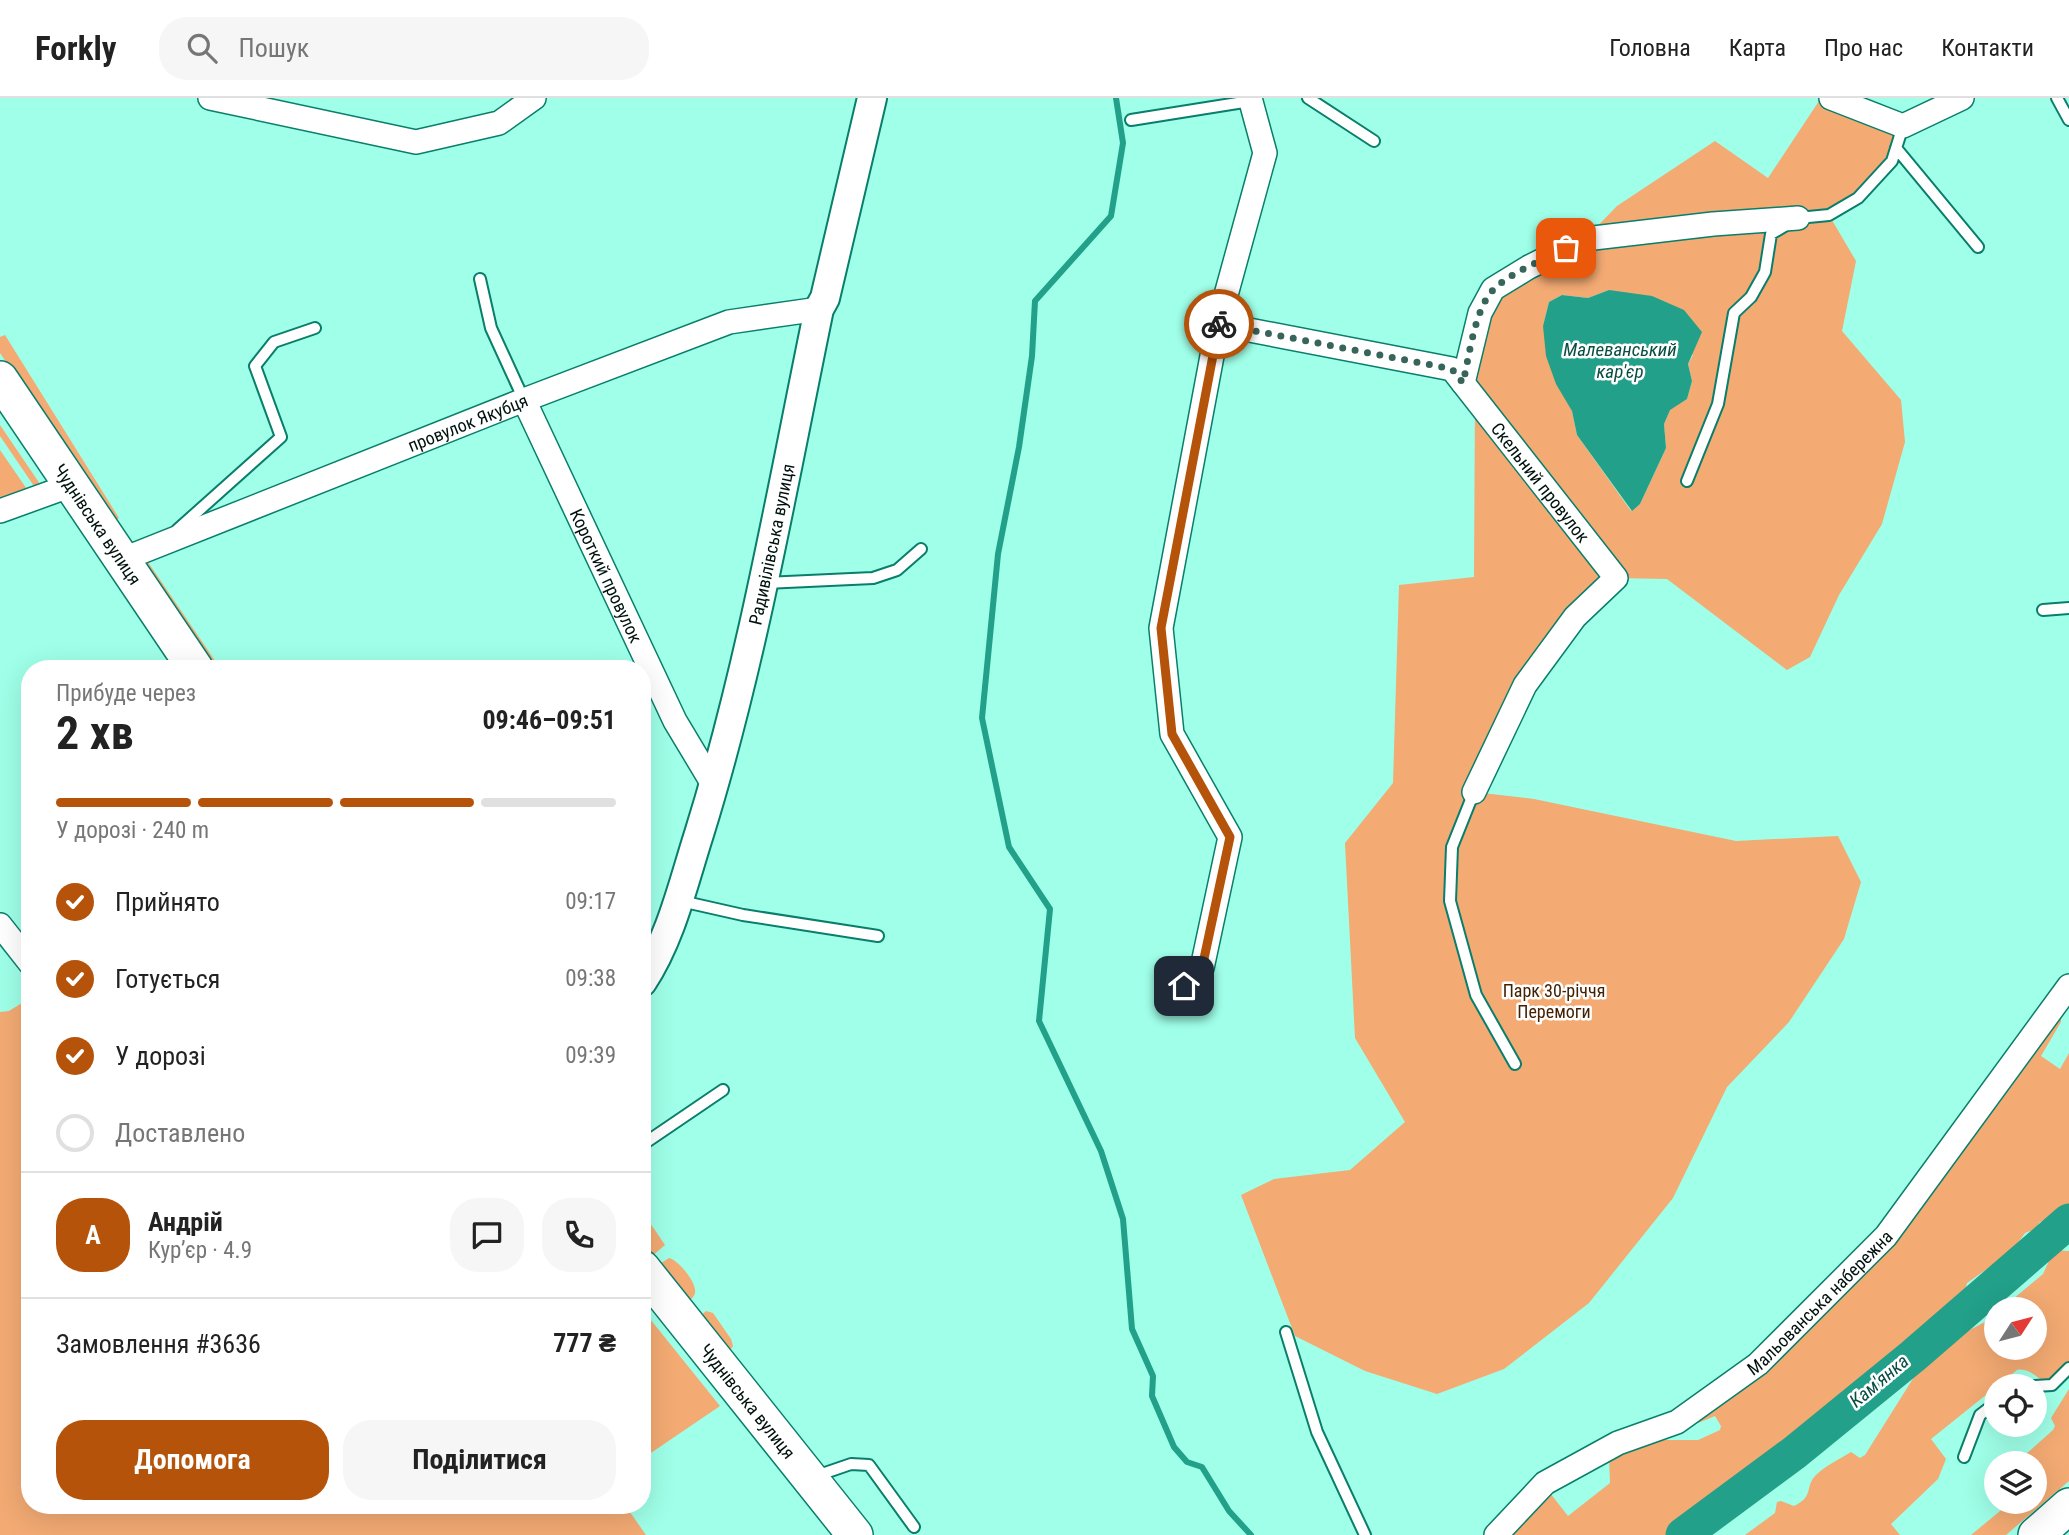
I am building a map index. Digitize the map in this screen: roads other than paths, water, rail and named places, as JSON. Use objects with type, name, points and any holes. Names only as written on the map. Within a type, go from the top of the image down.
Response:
[{"type":"main road","name":"Чуднівська вулиця","points":[[0,379],[190,660]]},
{"type":"main road","name":"Чуднівська вулиця","points":[[0,402],[175,660]]},
{"type":"main road","name":"Чуднівська вулиця","points":[[651,1279],[855,1535]]},
{"type":"main road","name":"Чуднівська вулиця","points":[[651,1299],[838,1535]]},
{"type":"main road","points":[[2036,1535],[2069,1506]]},
{"type":"main road","points":[[2058,1535],[2069,1526]]},
{"type":"street","points":[[210,98],[416,142],[499,123],[534,98]]},
{"type":"street","name":"Радивілівська вулиця","points":[[651,969],[657,960],[678,901],[714,786],[762,583],[819,309],[825,298],[872,98]]},
{"type":"street","points":[[1831,98],[1900,137],[1962,98]]},
{"type":"street","points":[[1184,986],[1202,968],[1230,837],[1172,734],[1161,628],[1219,324],[1265,153],[1250,99]]},
{"type":"street","points":[[1463,383],[1480,313],[1493,289],[1574,244],[1585,239],[1634,233],[1798,218]]},
{"type":"street","name":"провулок Якубця","points":[[121,560],[729,322],[819,309]]},
{"type":"street","name":"Скельний провулок","points":[[1219,324],[1452,369],[1616,578],[1575,617],[1525,685],[1474,792]]},
{"type":"street","name":"Короткий провулок","points":[[524,400],[646,660]]},
{"type":"street","points":[[0,511],[58,489]]},
{"type":"street","name":"Короткий провулок","points":[[651,670],[675,721],[714,786]]},
{"type":"street","points":[[0,925],[21,952]]},
{"type":"street","name":"Мальованська набережна","points":[[1496,1535],[1545,1483],[1618,1443],[1676,1422],[1758,1364],[1886,1236],[2069,986]]},
{"type":"lane","points":[[1308,98],[1374,141]]},
{"type":"lane","points":[[2057,98],[2069,120]]},
{"type":"lane","points":[[1131,120],[1250,99]]},
{"type":"lane","points":[[1687,481],[1718,404],[1734,313],[1751,297],[1765,272],[1771,234],[1798,218],[1829,215],[1858,198],[1892,161],[1900,137]]},
{"type":"lane","points":[[1900,137],[1978,247]]},
{"type":"lane","points":[[480,279],[491,328],[524,400]]},
{"type":"lane","points":[[162,543],[281,437],[255,366],[274,342],[315,328]]},
{"type":"lane","points":[[762,583],[873,578],[897,570],[921,549]]},
{"type":"lane","points":[[2043,610],[2069,608]]},
{"type":"lane","points":[[1474,792],[1451,847],[1450,901],[1476,995],[1515,1064]]},
{"type":"lane","points":[[678,901],[743,915],[878,936]]},
{"type":"lane","points":[[651,1139],[723,1090]]},
{"type":"lane","points":[[1286,1332],[1317,1432],[1365,1535]]},
{"type":"lane","points":[[2047,1385],[2052,1385],[2069,1368]]},
{"type":"lane","points":[[1964,1457],[1980,1415],[1984,1412]]},
{"type":"lane","points":[[810,1478],[851,1464],[869,1465],[914,1527]]},
{"type":"water","name":"Малеванський кар'єр","points":[[1609,290],[1652,296],[1684,310],[1702,332],[1688,364],[1692,381],[1687,399],[1670,410],[1664,424],[1666,448],[1640,504],[1632,511],[1577,435],[1572,411],[1556,384],[1546,356],[1543,326],[1549,302],[1562,295],[1588,298]]},
{"type":"waterway","points":[[1116,98],[1123,143],[1111,216],[1035,301],[1032,356],[1019,447],[998,554],[982,718],[1009,847],[1050,909],[1039,1021],[1101,1151],[1123,1219],[1132,1329],[1153,1376],[1152,1396],[1174,1447],[1187,1462],[1202,1467],[1229,1511],[1251,1535]]},
{"type":"waterway","name":"Кам'янка","points":[[1683,1535],[1794,1453],[1913,1356],[2069,1221]]},
{"type":"park label","name":"Парк 30-річчя Перемоги","points":[[1554,1000]]}]
